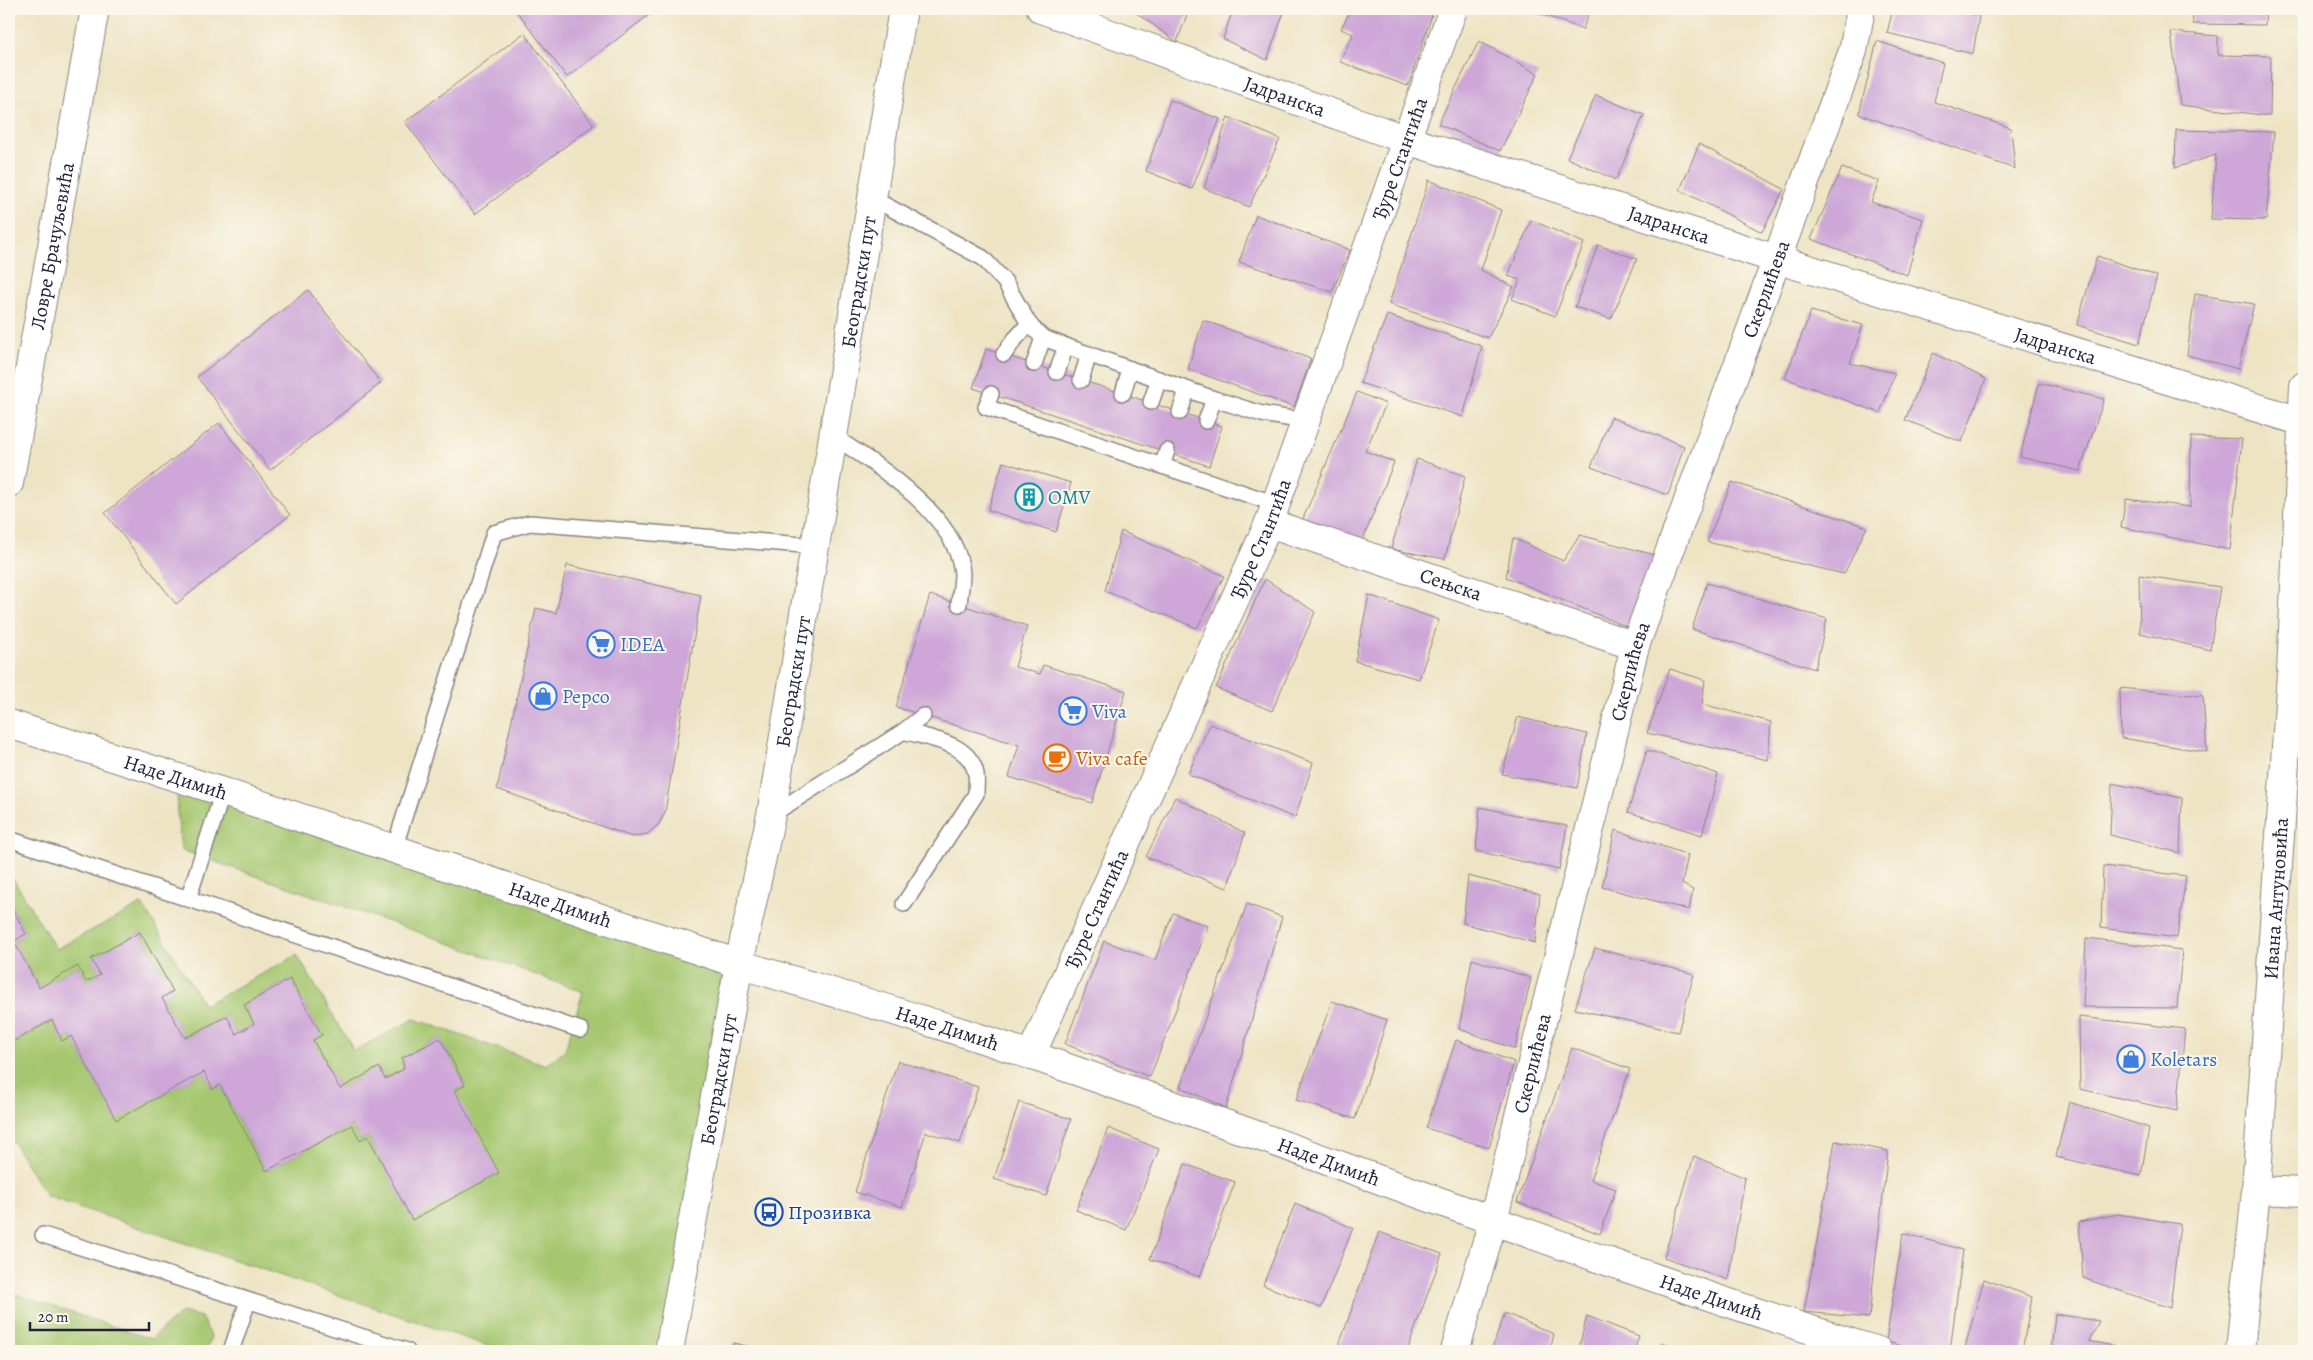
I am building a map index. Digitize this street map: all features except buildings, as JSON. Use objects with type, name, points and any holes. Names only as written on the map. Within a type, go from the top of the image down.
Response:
[{"type":"street","name":"Ловре Брачуљевића","points":[[9,483],[95,9]]},
{"type":"street","name":"Београдски пут","points":[[669,1351],[739,964],[771,815],[903,9]]},
{"type":"street","name":"Јадранска","points":[[1041,9],[1407,140],[1776,259],[2303,422]]},
{"type":"street","name":"Ђуре Стантића","points":[[1031,1055],[1273,514],[1453,9]]},
{"type":"street","name":"Скерлићева","points":[[1455,1351],[1494,1221],[1635,646],[1853,51],[1861,9]]},
{"type":"street","name":"Ивана Антуновића","points":[[2240,1351],[2256,1190],[2291,673],[2304,386]]},
{"type":"street","name":"Сењска","points":[[1273,514],[1635,646]]},
{"type":"street","name":"Наде Димић","points":[[9,724],[224,792],[739,964],[1031,1055],[1494,1221],[1782,1321],[1878,1351]]},
{"type":"street","points":[[2256,1190],[2304,1192]]},
{"type":"lane","points":[[872,198],[983,258],[1005,282],[1029,324],[1043,338],[1214,399],[1262,414],[1306,421]]},
{"type":"lane","points":[[1004,354],[1014,339],[1029,324]]},
{"type":"lane","points":[[1034,364],[1043,338]]},
{"type":"lane","points":[[1057,372],[1066,346]]},
{"type":"lane","points":[[1081,380],[1090,354]]},
{"type":"lane","points":[[1123,393],[1130,369]]},
{"type":"lane","points":[[1151,402],[1159,379]]},
{"type":"lane","points":[[1180,412],[1187,390]]},
{"type":"lane","points":[[991,394],[986,407],[1018,410],[1136,449],[1162,466],[1191,468],[1273,514]]},
{"type":"lane","points":[[1206,421],[1214,399]]},
{"type":"lane","points":[[833,436],[875,463],[913,494],[939,520],[955,549],[962,573],[958,604]]},
{"type":"lane","points":[[1162,466],[1167,451]]},
{"type":"lane","points":[[394,849],[494,533],[530,523],[815,546]]},
{"type":"lane","points":[[771,815],[904,732],[923,716]]},
{"type":"lane","points":[[904,732],[957,747],[968,758],[976,773],[976,794],[904,904]]},
{"type":"lane","points":[[188,899],[224,792]]},
{"type":"lane","points":[[9,839],[581,1030]]},
{"type":"lane","points":[[43,1235],[407,1351]]},
{"type":"lane","points":[[231,1351],[248,1300]]},
{"type":"green space","points":[[178,778],[739,964],[669,1351],[503,1351],[46,1196],[9,1135],[9,1044],[52,1020],[62,1041],[71,1036],[116,1119],[204,1072],[213,1089],[220,1085],[266,1171],[352,1125],[360,1140],[368,1136],[412,1219],[455,1091],[465,1085],[440,1038],[402,1058],[404,1069],[385,1079],[379,1067],[340,1089],[313,1040],[322,1035],[290,979],[244,1005],[254,1024],[236,1034],[226,1016],[185,1038],[162,998],[173,991],[140,932],[92,959],[100,975],[86,982],[78,966],[39,988],[14,941],[26,934],[9,902],[9,872],[56,949],[142,904],[204,1005],[297,955],[354,1051],[414,1019],[546,1065],[565,1050],[583,992],[421,933],[181,850],[177,811]]},
{"type":"green space","points":[[12,1293],[151,1339],[182,1312],[201,1317],[211,1336],[206,1351],[9,1351],[9,1294]]},
{"type":"place","name":"OMV","points":[[1029,497]]},
{"type":"place","name":"IDEA","points":[[601,644]]},
{"type":"place","name":"Pepco","points":[[543,696]]},
{"type":"place","name":"Viva","points":[[1073,711]]},
{"type":"place","name":"Viva cafe","points":[[1057,758]]},
{"type":"place","name":"Koletars","points":[[2131,1059]]},
{"type":"place","name":"Прозивка","points":[[769,1212]]}]
